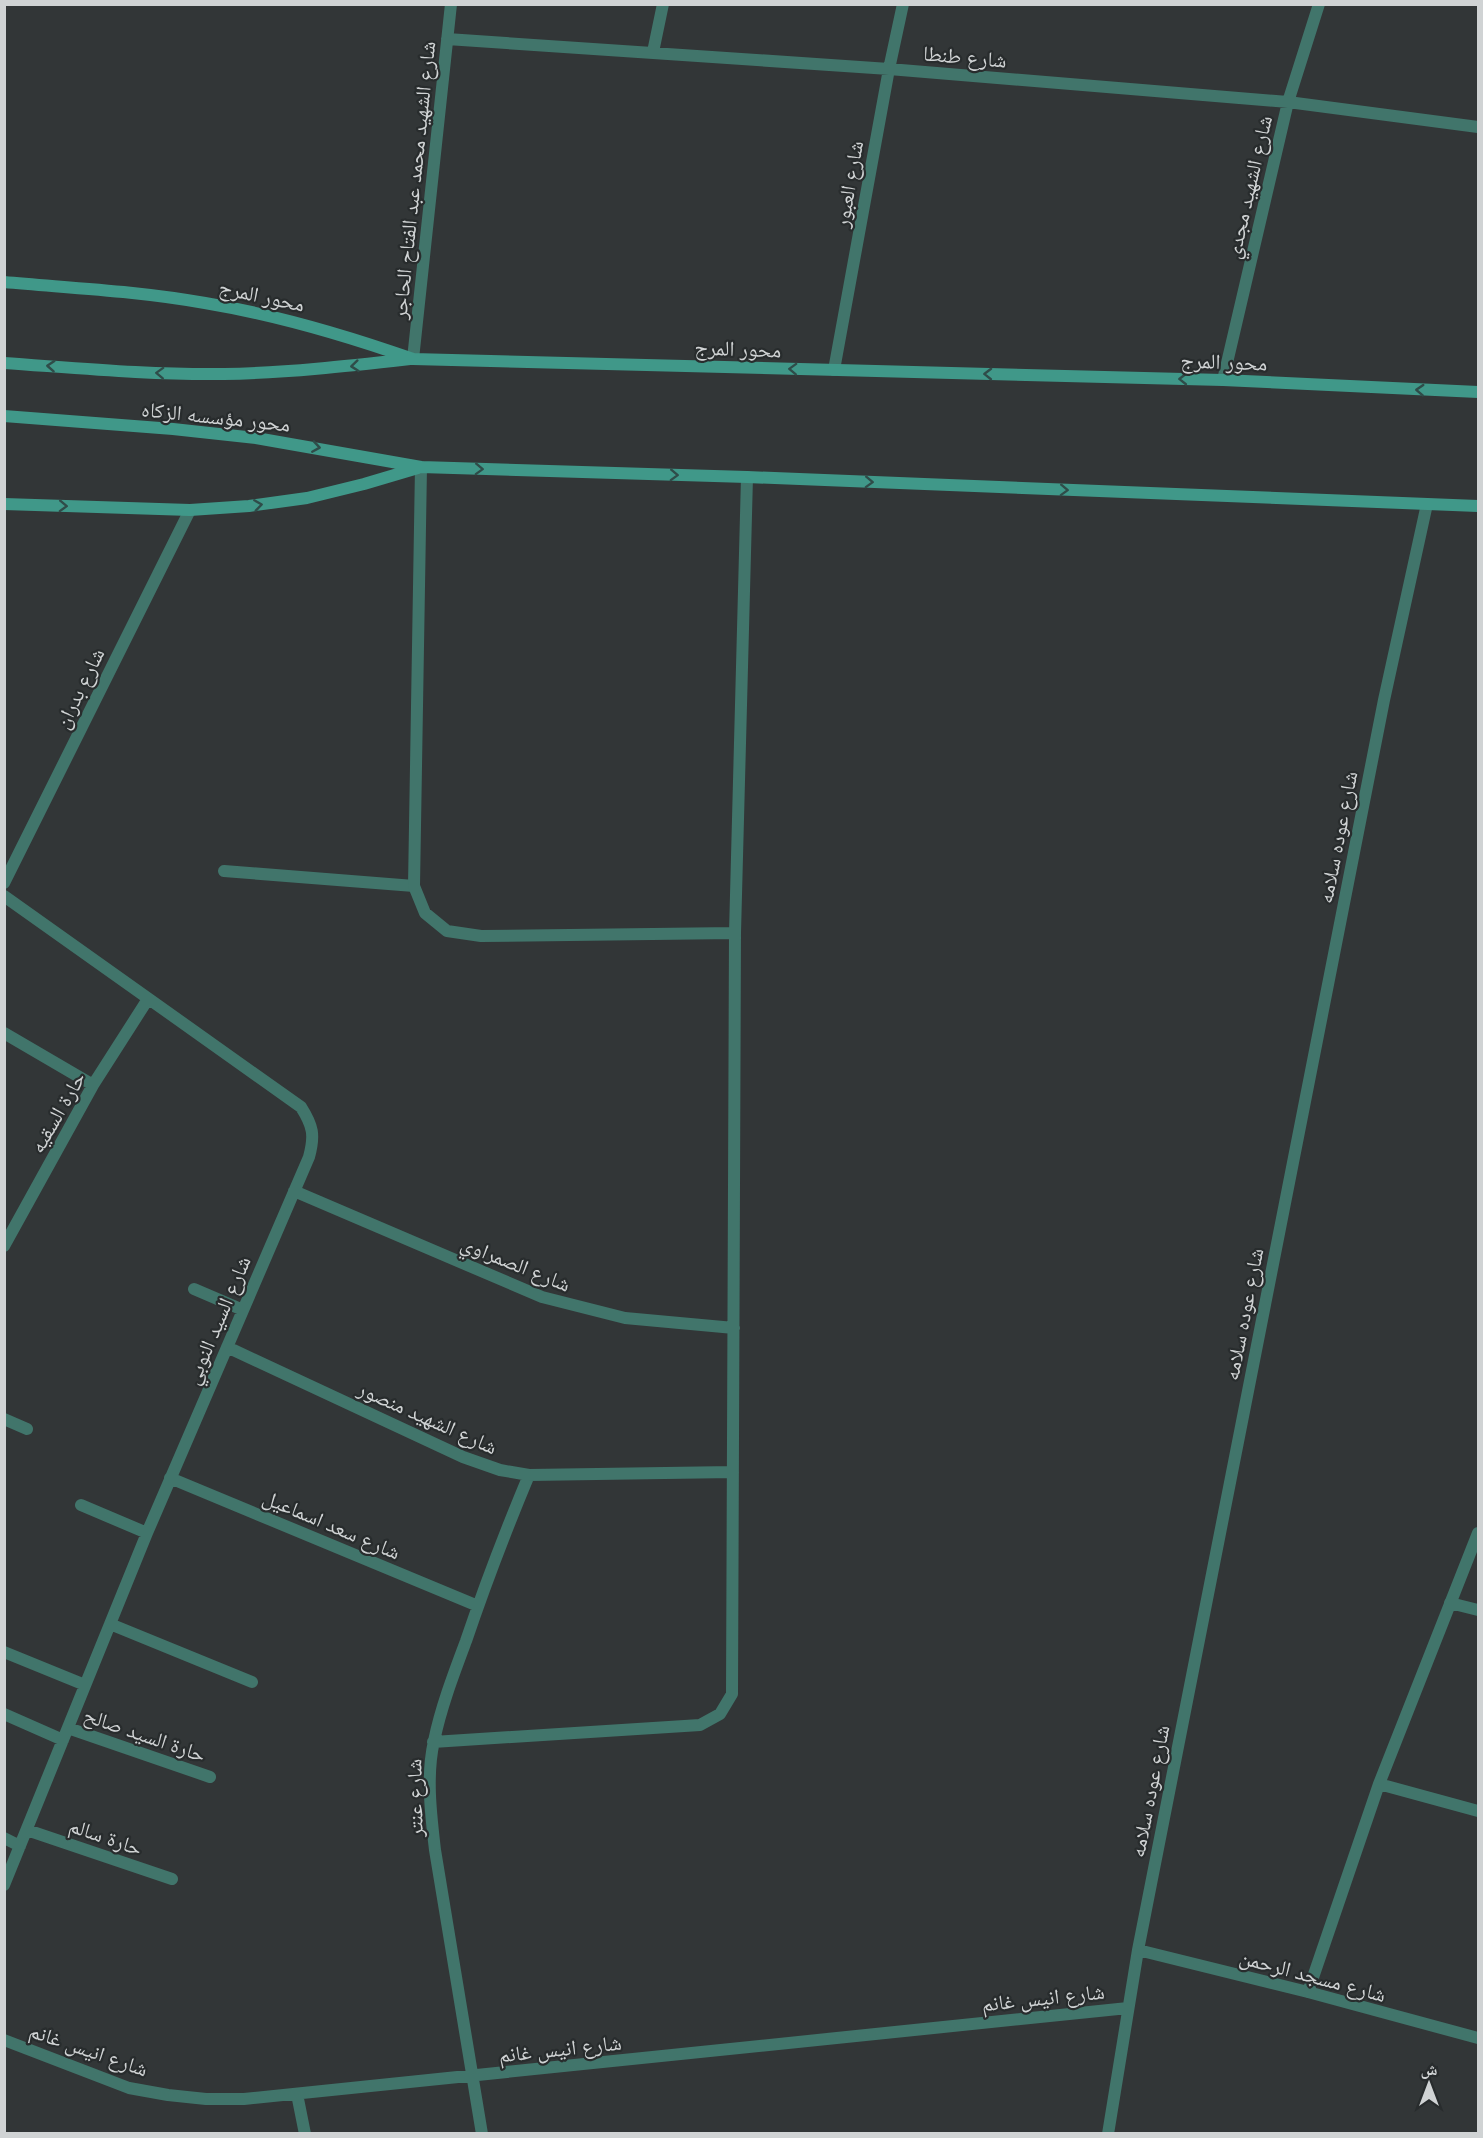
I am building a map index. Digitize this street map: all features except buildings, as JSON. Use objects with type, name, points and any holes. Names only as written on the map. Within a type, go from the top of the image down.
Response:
[{"type":"main road","name":"محور المرج","points":[[4,282],[203,302],[274,316],[344,335],[413,359],[1223,380],[1479,392]]},
{"type":"main road","name":"محور مؤسسه الزكاه","points":[[4,363],[161,373],[234,373],[350,366],[413,359]]},
{"type":"main road","name":"محور مؤسسه الزكاه","points":[[4,416],[256,438],[421,467]]},
{"type":"main road","points":[[4,504],[190,510],[249,506],[307,498],[421,467],[747,477],[1479,506]]},
{"type":"street","name":"شارع الشهيد محمد عبد الفتاح الحاجر","points":[[413,359],[452,4]]},
{"type":"street","points":[[653,52],[663,4]]},
{"type":"street","name":"شارع العبور","points":[[834,370],[903,4]]},
{"type":"street","name":"شارع الشهيد مجدي","points":[[1223,380],[1288,102],[1319,4]]},
{"type":"street","name":"شارع طنطا","points":[[447,39],[889,69],[1288,102],[1479,127]]},
{"type":"street","points":[[421,467],[414,886],[425,913],[447,931],[481,936],[735,933]]},
{"type":"street","points":[[433,1742],[700,1725],[720,1714],[732,1694],[735,933],[747,477]]},
{"type":"street","name":"شارع عوده سلامه","points":[[1108,2133],[1138,1950],[1384,700],[1427,504]]},
{"type":"street","name":"شارع بدران","points":[[4,883],[8,867],[190,510]]},
{"type":"street","points":[[224,871],[414,886]]},
{"type":"street","name":"شارع السيد النوبي","points":[[4,896],[301,1107],[310,1122],[314,1139],[309,1157],[147,1533],[4,1885]]},
{"type":"street","name":"حارة السقيه","points":[[4,1246],[93,1085],[148,999]]},
{"type":"street","points":[[4,1033],[93,1085]]},
{"type":"street","name":"شارع الصمراوي","points":[[294,1191],[542,1297],[625,1318],[734,1328]]},
{"type":"street","points":[[194,1288],[243,1310]]},
{"type":"street","name":"شارع الشهيد منصور","points":[[227,1347],[463,1457],[500,1470],[529,1475],[733,1472]]},
{"type":"street","points":[[4,1419],[27,1429]]},
{"type":"street","name":"شارع عنتر","points":[[482,2133],[435,1850],[431,1791],[433,1742],[499,1546],[529,1475]]},
{"type":"street","name":"شارع سعد اسماعيل","points":[[170,1478],[478,1606]]},
{"type":"street","points":[[81,1505],[147,1533]]},
{"type":"street","points":[[1308,1992],[1379,1784],[1479,1533]]},
{"type":"street","points":[[1450,1603],[1479,1610]]},
{"type":"street","points":[[110,1624],[252,1682]]},
{"type":"street","points":[[4,1652],[85,1685]]},
{"type":"street","name":"حارة السيد صالح","points":[[4,1714],[210,1777]]},
{"type":"street","points":[[1379,1784],[1479,1811]]},
{"type":"street","name":"حارة سالم","points":[[27,1830],[172,1879]]},
{"type":"street","points":[[4,1838],[20,1846]]},
{"type":"street","name":"شارع مسجد الرحمن","points":[[1138,1950],[1308,1992],[1479,2038]]},
{"type":"street","name":"شارع انيس غانم","points":[[4,2040],[129,2088],[206,2099],[244,2099],[1128,2008]]},
{"type":"street","points":[[297,2094],[305,2133]]}]
